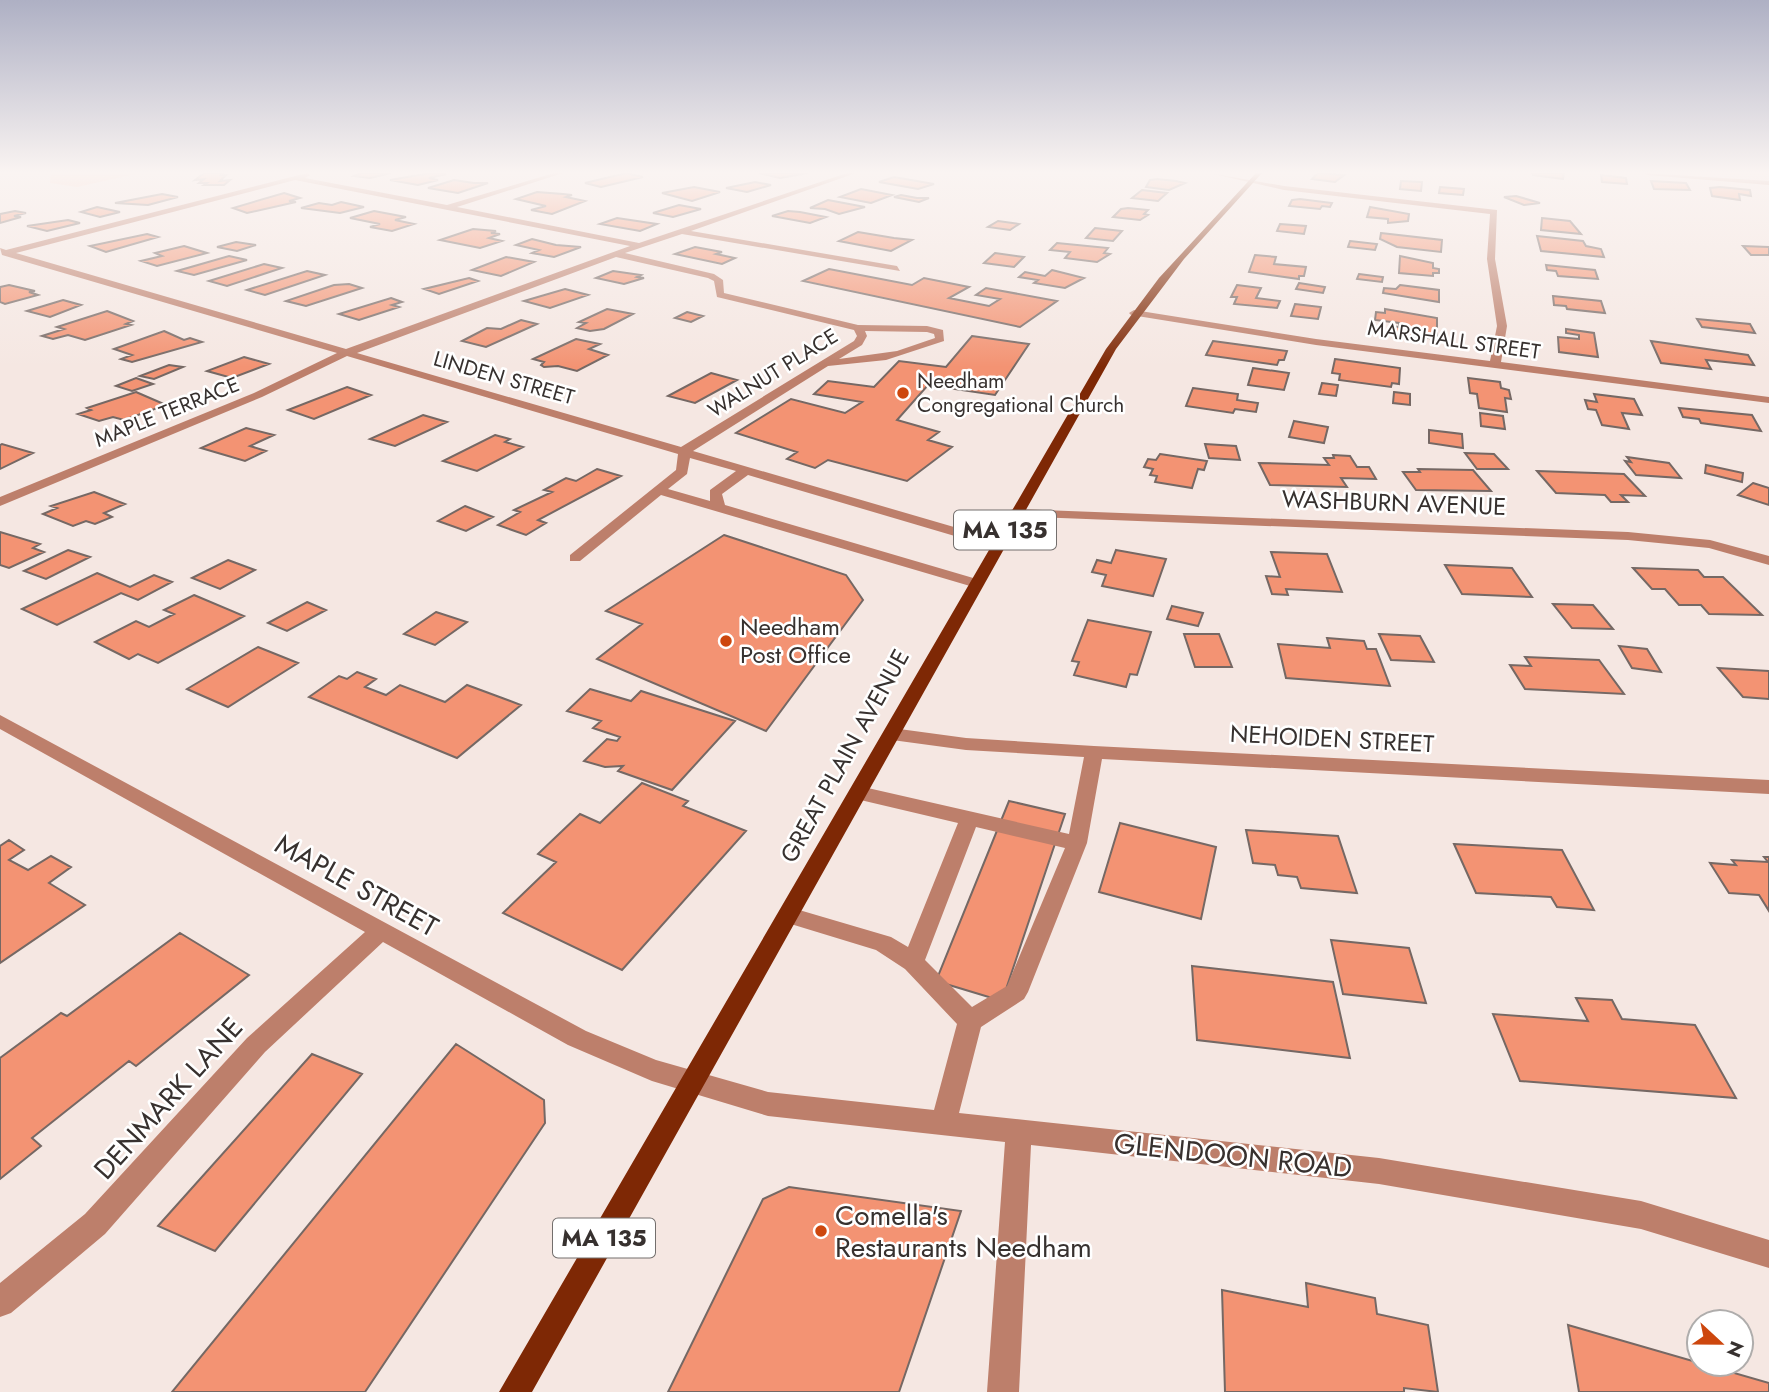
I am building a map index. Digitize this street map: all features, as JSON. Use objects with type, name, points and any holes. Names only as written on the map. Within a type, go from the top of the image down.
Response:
[{"type":"main road","name":"GREAT PLAIN AVENUE","points":[[516,1392],[859,793],[1015,513],[1134,313],[1199,238]]},
{"type":"street","points":[[1,253],[60,238]]},
{"type":"street","points":[[601,238],[639,245]]},
{"type":"street","name":"MAPLE TERRACE","points":[[0,502],[258,395],[346,353],[662,238]]},
{"type":"street","points":[[715,238],[897,270]]},
{"type":"street","points":[[1492,238],[1491,259],[1502,326],[1495,365]]},
{"type":"street","name":"LINDEN STREET","points":[[1,253],[685,450],[997,544]]},
{"type":"street","name":"WALNUT PLACE","points":[[616,254],[711,276],[718,280],[720,295],[858,328],[862,336],[858,343],[685,450]]},
{"type":"street","name":"MARSHALL STREET","points":[[1134,313],[1495,365],[1769,400]]},
{"type":"street","points":[[825,363],[890,356],[913,351],[940,339],[939,332],[927,329],[858,328]]},
{"type":"street","points":[[575,558],[682,471],[685,450]]},
{"type":"street","points":[[719,508],[715,493],[747,470]]},
{"type":"street","points":[[659,490],[975,583]]},
{"type":"street","name":"WASHBURN AVENUE","points":[[1015,513],[1628,536],[1710,544],[1769,561]]},
{"type":"street","name":"MAPLE STREET","points":[[0,722],[380,932],[612,1055],[692,1084]]},
{"type":"street","name":"NEHOIDEN STREET","points":[[892,734],[966,744],[1769,787]]},
{"type":"street","points":[[943,1124],[970,1021],[1016,992],[1077,843],[1094,751]]},
{"type":"street","points":[[859,793],[1077,843]]},
{"type":"street","points":[[913,962],[969,819]]},
{"type":"street","points":[[789,915],[883,943],[913,962],[970,1021]]},
{"type":"street","name":"DENMARK LANE","points":[[0,1302],[95,1224],[256,1045],[380,932]]},
{"type":"street","name":"GLENDOON ROAD","points":[[692,1084],[801,1110],[1379,1171],[1641,1215],[1769,1254]]},
{"type":"street","points":[[1003,1392],[1018,1131]]},
{"type":"building","points":[[128,238],[155,238],[106,252],[90,246]]},
{"type":"building","points":[[489,238],[502,241],[480,248],[440,240]]},
{"type":"building","points":[[845,238],[912,240],[891,251],[839,241]]},
{"type":"building","points":[[1086,238],[1116,238],[1113,241]]},
{"type":"building","points":[[1538,238],[1555,238],[1583,241],[1586,246],[1601,249],[1604,257],[1541,251]]},
{"type":"building","points":[[532,239],[581,247],[554,257],[532,253],[539,250],[516,245]]},
{"type":"building","points":[[1380,239],[1442,240],[1441,252],[1397,247]]},
{"type":"building","points":[[1350,241],[1377,244],[1375,250],[1348,247]]},
{"type":"building","points":[[236,242],[256,245],[237,251],[217,247]]},
{"type":"building","points":[[1057,243],[1108,248],[1104,253],[1110,254],[1097,262],[1065,258],[1070,252],[1050,250]]},
{"type":"building","points":[[184,246],[207,253],[157,266],[141,261],[162,256],[155,253]]},
{"type":"building","points":[[1743,246],[1769,247],[1769,255],[1751,255]]},
{"type":"building","points":[[695,247],[722,252],[716,254],[735,258],[722,264],[675,254]]},
{"type":"building","points":[[995,253],[1024,257],[1014,267],[984,263]]},
{"type":"building","points":[[1255,255],[1276,257],[1274,264],[1306,267],[1304,276],[1299,276],[1299,279],[1249,272]]},
{"type":"building","points":[[229,256],[247,260],[194,275],[177,271]]},
{"type":"building","points":[[1400,256],[1433,263],[1433,268],[1439,269],[1439,273],[1433,273],[1433,276],[1399,273]]},
{"type":"building","points":[[506,257],[534,262],[501,276],[472,270]]},
{"type":"building","points":[[264,264],[282,268],[227,286],[209,281]]},
{"type":"building","points":[[1546,265],[1595,270],[1598,279],[1558,276],[1556,271],[1547,270]]},
{"type":"building","points":[[829,269],[912,285],[924,278],[969,287],[949,298],[989,306],[1000,299],[976,295],[986,288],[1057,301],[1020,327],[803,281]]},
{"type":"building","points":[[1052,270],[1084,278],[1065,288],[1034,283],[1038,280],[1019,277],[1025,272],[1045,276]]},
{"type":"building","points":[[307,271],[325,275],[265,295],[247,290]]},
{"type":"building","points":[[613,271],[641,275],[637,277],[644,278],[624,284],[596,278]]},
{"type":"building","points":[[1359,274],[1383,277],[1382,282],[1357,279]]},
{"type":"building","points":[[469,278],[478,281],[439,294],[424,289]]},
{"type":"building","points":[[1299,283],[1325,287],[1323,293],[1296,289]]},
{"type":"building","points":[[349,284],[362,288],[306,306],[286,301],[334,285]]},
{"type":"building","points":[[9,285],[35,291],[29,292],[38,295],[5,304],[0,302],[0,287]]},
{"type":"building","points":[[1237,285],[1261,288],[1256,298],[1280,301],[1277,308],[1234,304],[1237,297],[1231,297]]},
{"type":"building","points":[[1400,285],[1439,290],[1439,302],[1383,293],[1384,288],[1396,289]]},
{"type":"building","points":[[565,289],[588,295],[550,308],[524,301]]},
{"type":"building","points":[[1553,296],[1601,301],[1605,313],[1554,305]]},
{"type":"building","points":[[391,298],[402,302],[392,305],[399,307],[359,320],[339,314]]},
{"type":"building","points":[[63,300],[81,305],[50,317],[27,311]]},
{"type":"building","points":[[1295,304],[1321,307],[1318,319],[1291,316]]},
{"type":"building","points":[[607,309],[633,314],[604,329],[590,331],[577,328],[586,323],[579,322]]},
{"type":"building","points":[[1385,309],[1437,318],[1437,339],[1390,334],[1391,326],[1399,327],[1399,323],[1375,320],[1376,312],[1385,313]]},
{"type":"building","points":[[107,311],[133,321],[126,324],[131,325],[85,340],[68,335],[53,339],[42,336],[64,329],[57,327]]},
{"type":"building","points":[[687,312],[703,316],[691,322],[675,318]]},
{"type":"building","points":[[1697,319],[1750,324],[1755,333],[1702,327]]},
{"type":"building","points":[[521,320],[537,324],[486,347],[462,341],[487,328],[501,329]]},
{"type":"building","points":[[1566,329],[1594,333],[1598,357],[1559,352],[1558,337],[1579,339],[1579,335],[1566,333]]},
{"type":"building","points":[[164,331],[184,340],[190,338],[202,342],[132,362],[121,359],[132,355],[114,349]]},
{"type":"building","name":"Needham Congregational Church","points":[[972,336],[1029,344],[995,395],[928,385],[897,420],[939,432],[928,440],[952,447],[907,481],[828,460],[815,468],[787,459],[797,452],[736,433],[791,399],[845,413],[862,402],[814,394],[828,381],[874,387],[899,361],[946,367]]},
{"type":"building","points":[[576,339],[600,344],[589,349],[608,355],[577,371],[558,366],[544,367],[541,365],[544,362],[533,359]]},
{"type":"building","points":[[1213,341],[1287,351],[1284,360],[1279,360],[1277,365],[1206,355]]},
{"type":"building","points":[[1651,341],[1748,355],[1754,365],[1706,360],[1711,369],[1661,363]]},
{"type":"building","points":[[244,357],[269,364],[232,378],[207,371]]},
{"type":"building","points":[[1335,359],[1400,368],[1399,384],[1392,383],[1391,387],[1339,380],[1340,374],[1332,373]]},
{"type":"building","points":[[169,365],[183,367],[154,379],[140,376]]},
{"type":"building","points":[[1253,368],[1289,373],[1284,390],[1248,385]]},
{"type":"building","points":[[711,373],[737,380],[695,403],[668,396]]},
{"type":"building","points":[[136,378],[153,384],[132,391],[116,386]]},
{"type":"building","points":[[1468,378],[1500,382],[1501,388],[1509,390],[1511,399],[1505,398],[1507,412],[1479,408],[1477,394],[1470,393]]},
{"type":"building","points":[[1322,383],[1338,385],[1336,396],[1319,394]]},
{"type":"building","points":[[347,387],[371,395],[314,419],[288,410]]},
{"type":"building","points":[[1193,388],[1238,394],[1237,400],[1258,403],[1256,412],[1235,409],[1233,413],[1186,406]]},
{"type":"building","points":[[136,392],[166,405],[124,420],[113,417],[99,421],[78,414],[91,410],[87,408]]},
{"type":"building","points":[[1394,392],[1410,394],[1410,405],[1393,403]]},
{"type":"building","points":[[1594,394],[1634,399],[1642,415],[1622,413],[1629,429],[1602,425],[1596,410],[1588,409],[1585,400],[1597,402]]},
{"type":"building","points":[[1679,408],[1752,415],[1761,431],[1701,423],[1699,419],[1683,417]]},
{"type":"building","points":[[1480,413],[1503,416],[1505,429],[1481,426]]},
{"type":"building","points":[[423,415],[447,422],[395,446],[370,439]]},
{"type":"building","points":[[1294,421],[1328,427],[1324,443],[1289,437]]},
{"type":"building","points":[[246,428],[274,435],[250,446],[266,451],[245,461],[201,448]]},
{"type":"building","points":[[1429,430],[1462,434],[1463,448],[1429,443]]},
{"type":"building","points":[[495,435],[510,439],[505,442],[523,447],[477,471],[443,461]]},
{"type":"building","points":[[2,444],[33,453],[0,469]]},
{"type":"building","points":[[1205,444],[1236,446],[1240,460],[1209,458]]},
{"type":"building","points":[[1465,453],[1494,454],[1508,469],[1477,469]]},
{"type":"building","points":[[1160,454],[1207,461],[1204,470],[1198,469],[1192,488],[1155,482],[1157,476],[1150,475],[1153,469],[1144,467],[1148,459],[1156,460]]},
{"type":"building","points":[[1333,455],[1350,456],[1357,467],[1369,467],[1376,479],[1341,478],[1347,487],[1270,485],[1259,463],[1329,465],[1324,458],[1334,458]]},
{"type":"building","points":[[1627,457],[1669,463],[1681,478],[1636,475],[1625,461],[1631,462]]},
{"type":"building","points":[[1706,465],[1743,473],[1742,482],[1705,473]]},
{"type":"building","points":[[597,469],[621,476],[538,520],[546,523],[526,535],[498,525],[520,512],[514,510],[552,492],[544,490],[566,478],[576,481]]},
{"type":"building","points":[[1418,469],[1473,470],[1491,491],[1416,490],[1403,472],[1420,472]]},
{"type":"building","points":[[1537,471],[1624,474],[1645,496],[1621,495],[1628,502],[1611,502],[1605,495],[1556,493]]},
{"type":"building","points":[[1753,483],[1769,488],[1769,505],[1738,495]]},
{"type":"building","points":[[94,492],[125,504],[104,513],[112,517],[95,524],[86,521],[73,526],[43,514],[57,508],[51,506]]},
{"type":"building","points":[[465,506],[493,517],[466,531],[438,521]]},
{"type":"building","points":[[0,532],[40,544],[33,548],[44,552],[9,568],[0,565]]},
{"type":"building","name":"Needham Post Office","points":[[724,535],[846,575],[863,600],[766,731],[597,659],[642,624],[606,611]]},
{"type":"building","points":[[68,550],[90,557],[46,579],[24,571]]},
{"type":"building","points":[[1116,550],[1166,559],[1153,596],[1102,586],[1106,575],[1092,572],[1097,560],[1111,563]]},
{"type":"building","points":[[1271,552],[1327,554],[1342,592],[1286,589],[1288,595],[1272,594],[1266,576],[1280,577]]},
{"type":"building","points":[[228,560],[255,570],[220,589],[192,578]]},
{"type":"building","points":[[1445,565],[1512,568],[1532,597],[1462,594]]},
{"type":"building","points":[[1633,568],[1698,570],[1704,577],[1723,577],[1762,615],[1709,614],[1701,605],[1679,605],[1665,589],[1652,589]]},
{"type":"building","points":[[97,573],[130,587],[154,575],[172,582],[138,600],[121,593],[57,625],[22,609]]},
{"type":"building","points":[[194,595],[244,616],[158,663],[138,654],[129,659],[95,642],[136,621],[149,627],[174,614],[164,610]]},
{"type":"building","points":[[307,602],[326,610],[287,631],[268,623]]},
{"type":"building","points":[[1553,604],[1593,605],[1613,629],[1572,628]]},
{"type":"building","points":[[1172,606],[1203,613],[1198,626],[1167,619]]},
{"type":"building","points":[[436,612],[467,622],[435,645],[404,634]]},
{"type":"building","points":[[1088,620],[1151,632],[1137,675],[1130,674],[1126,687],[1074,675],[1079,662],[1072,661]]},
{"type":"building","points":[[1184,634],[1219,634],[1232,667],[1195,667]]},
{"type":"building","points":[[1379,634],[1420,636],[1434,662],[1391,660]]},
{"type":"building","points":[[1327,638],[1364,641],[1367,649],[1376,649],[1390,686],[1286,678],[1278,644],[1330,648]]},
{"type":"building","points":[[1619,646],[1647,649],[1661,672],[1632,668]]},
{"type":"building","points":[[258,647],[298,663],[228,707],[187,689]]},
{"type":"building","points":[[1525,657],[1599,660],[1624,694],[1525,689],[1510,665],[1531,666]]},
{"type":"building","points":[[1718,668],[1769,671],[1769,699],[1743,697]]},
{"type":"building","points":[[357,672],[376,679],[365,687],[386,695],[400,685],[445,702],[467,685],[521,705],[457,758],[309,697],[339,676],[347,679]]},
{"type":"building","points":[[590,689],[631,701],[641,691],[735,721],[672,790],[618,771],[623,766],[605,767],[584,761],[607,739],[617,741],[620,737],[593,728],[601,721],[567,711]]},
{"type":"building","points":[[642,783],[688,801],[683,806],[746,831],[622,970],[503,913],[556,862],[538,854],[580,814],[600,823]]},
{"type":"building","points":[[1009,801],[1065,814],[1002,1001],[936,981]]},
{"type":"building","points":[[1120,823],[1216,847],[1201,919],[1099,892]]},
{"type":"building","points":[[1246,830],[1338,836],[1357,893],[1301,888],[1297,877],[1278,875],[1275,865],[1253,863]]},
{"type":"building","points":[[9,840],[24,850],[9,860],[28,870],[51,856],[71,867],[49,883],[85,905],[0,963],[0,846]]},
{"type":"building","points":[[1454,844],[1562,850],[1594,910],[1557,907],[1551,897],[1476,893]]},
{"type":"building","points":[[1764,857],[1769,857],[1769,911],[1759,895],[1729,893],[1710,863],[1736,865],[1732,860],[1768,862]]},
{"type":"building","points":[[180,933],[249,975],[136,1066],[129,1061],[32,1138],[41,1146],[0,1179],[0,1058],[61,1013],[67,1016]]},
{"type":"building","points":[[1331,940],[1409,948],[1426,1003],[1343,994]]},
{"type":"building","points":[[1192,966],[1333,982],[1350,1058],[1197,1040]]},
{"type":"building","points":[[1576,998],[1612,1000],[1622,1019],[1695,1025],[1736,1098],[1520,1081],[1493,1014],[1588,1021]]},
{"type":"building","points":[[456,1044],[544,1100],[545,1123],[365,1392],[172,1392]]},
{"type":"building","points":[[312,1054],[362,1074],[215,1251],[158,1226]]},
{"type":"building","points":[[789,1187],[961,1211],[899,1392],[668,1392],[763,1199]]},
{"type":"building","points":[[1306,1283],[1375,1298],[1377,1314],[1428,1325],[1438,1392],[1404,1388],[1404,1392],[1225,1392],[1222,1290],[1308,1307]]},
{"type":"building","points":[[1568,1325],[1685,1359],[1685,1378],[1752,1378],[1769,1383],[1769,1392],[1579,1392]]},
{"type":"place","name":"Needham Congregational Church","points":[[903,393]]},
{"type":"place","name":"Needham Post Office","points":[[726,641]]},
{"type":"place","name":"Comella's Restaurants Needham","points":[[821,1231]]}]
